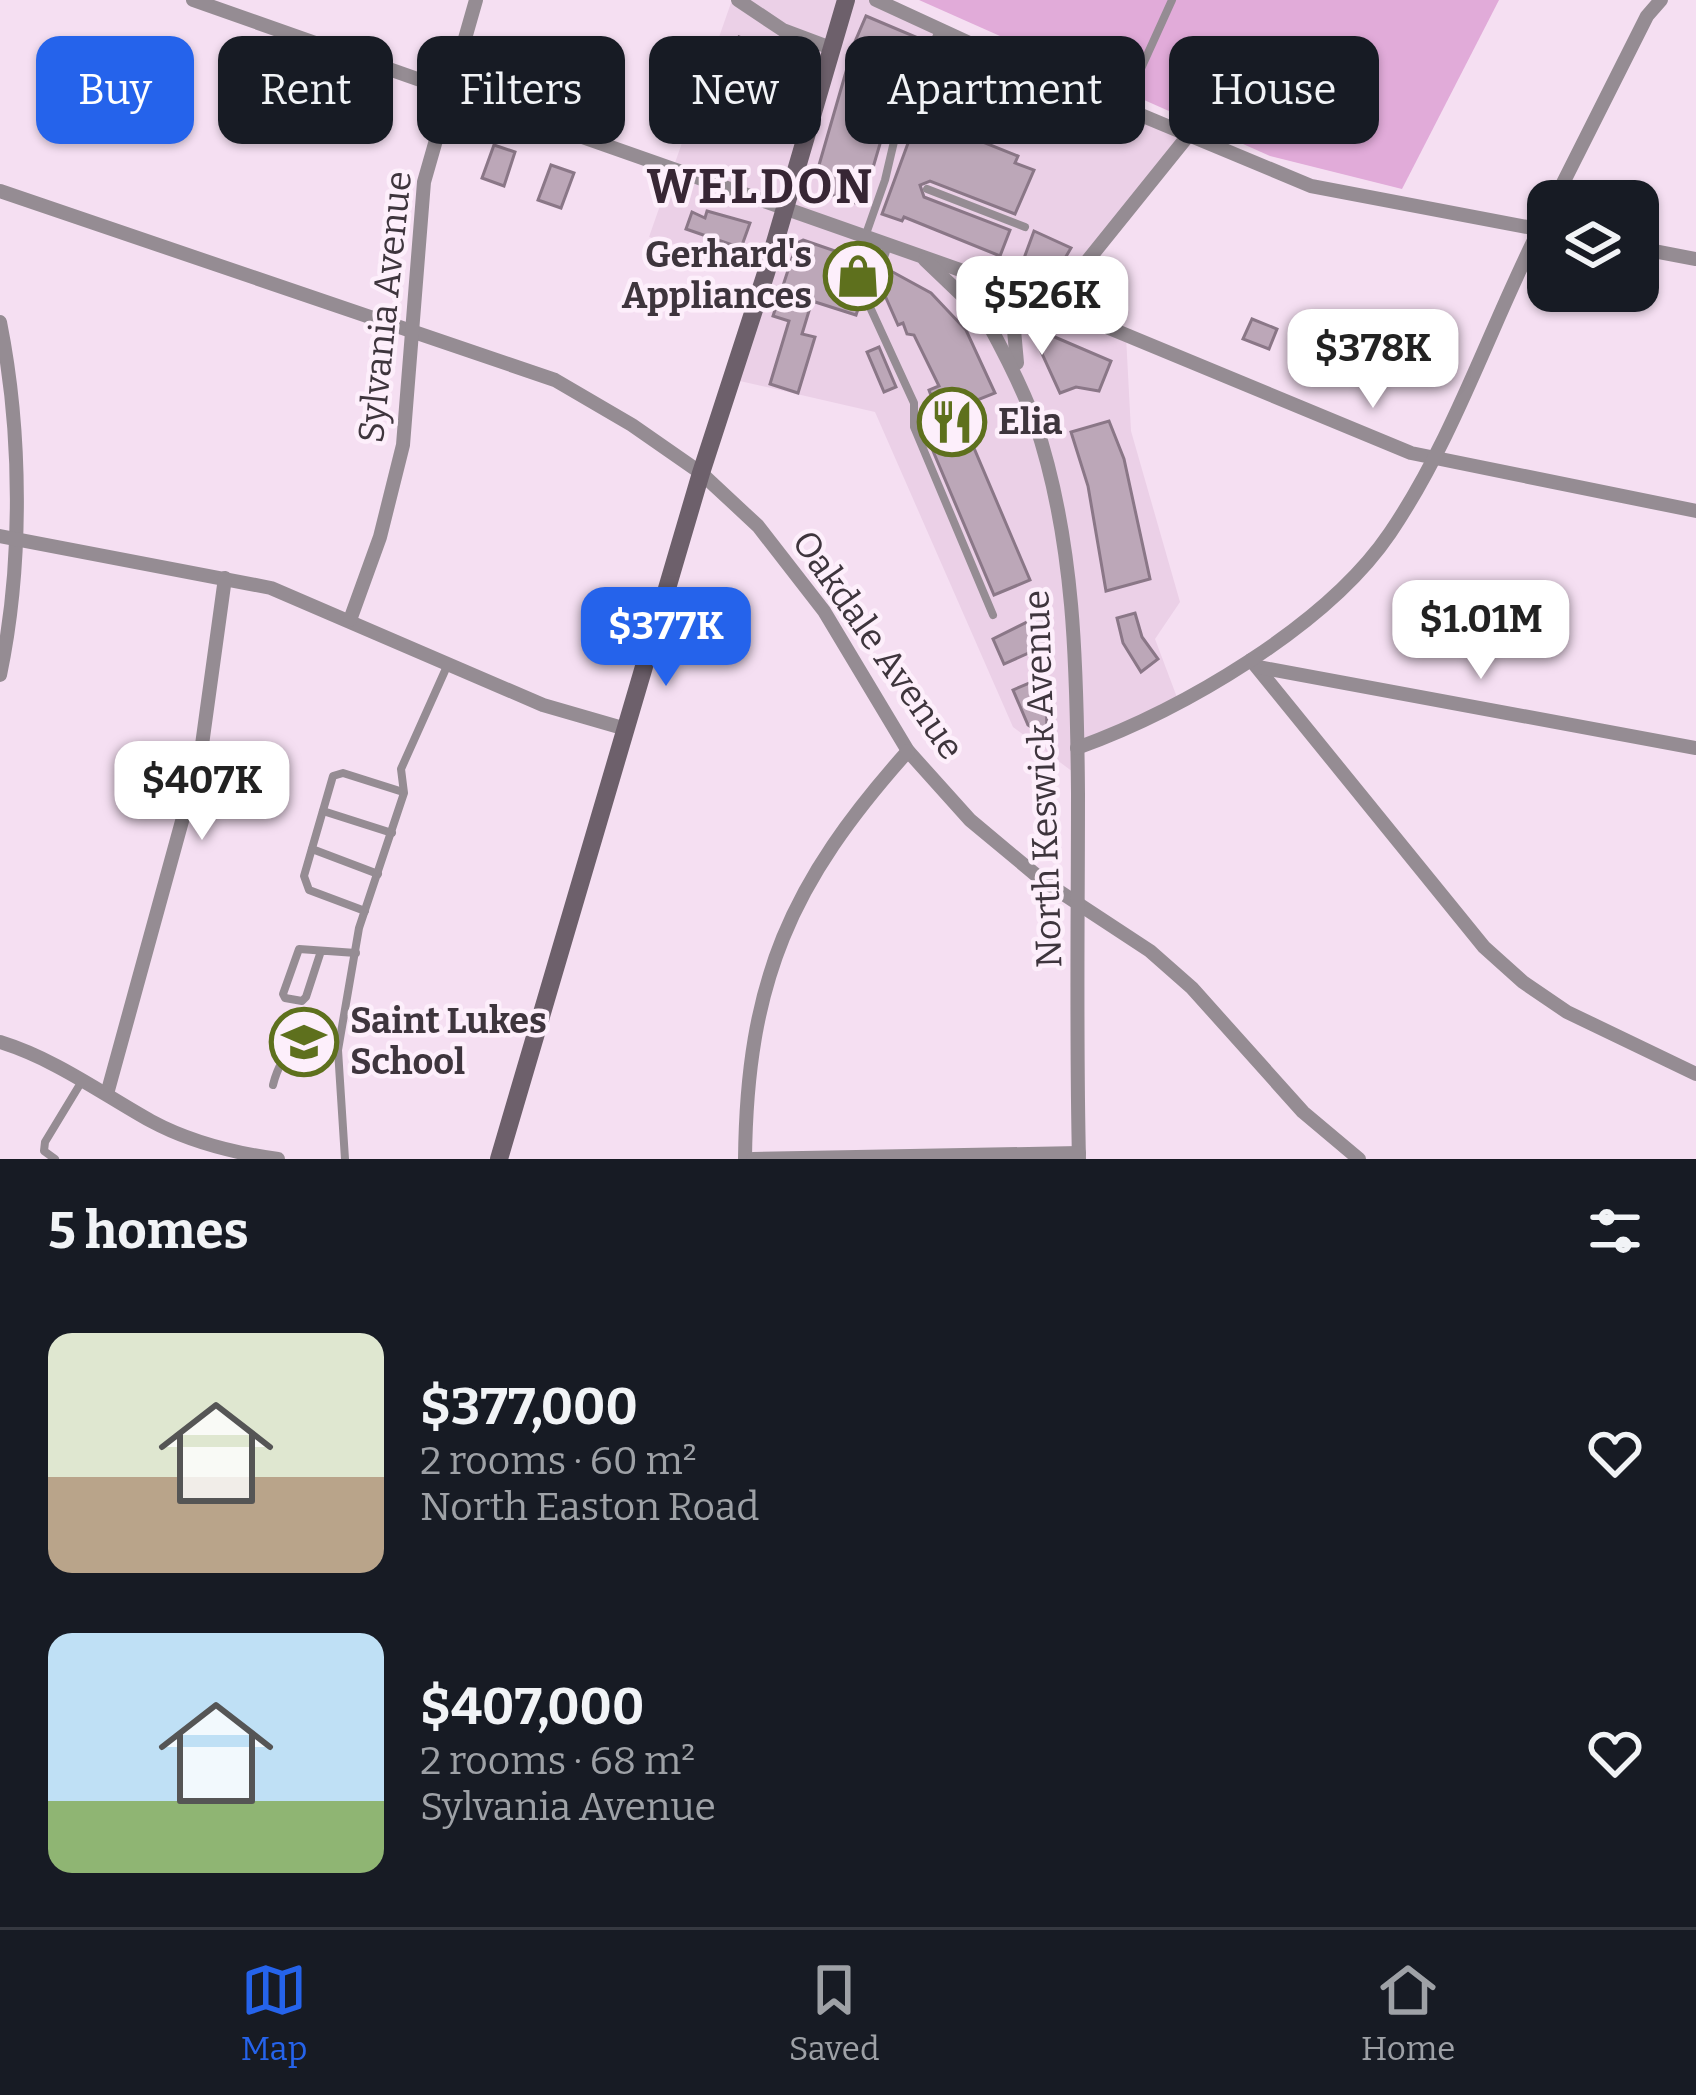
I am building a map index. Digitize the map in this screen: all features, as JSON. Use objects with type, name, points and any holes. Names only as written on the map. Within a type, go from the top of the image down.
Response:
[{"type":"main road","points":[[499,1159],[846,0]]},
{"type":"street","name":"North Keswick Avenue","points":[[193,0],[417,80]]},
{"type":"street","name":"Sylvania Avenue","points":[[466,36],[476,0]]},
{"type":"street","points":[[738,0],[783,30],[831,48]]},
{"type":"street","points":[[877,0],[955,36]]},
{"type":"street","points":[[1565,180],[1648,16],[1661,0]]},
{"type":"street","name":"Sylvania Avenue","points":[[350,620],[380,537],[403,445],[424,182],[435,144]]},
{"type":"street","name":"North Keswick Avenue","points":[[604,144],[1004,285],[1018,298],[1014,348],[1062,539],[1075,664],[1079,1156]]},
{"type":"street","points":[[1181,144],[1051,306],[1032,307],[1002,325],[983,318],[979,295],[987,287],[1004,285],[1051,306],[1411,453],[1696,511]]},
{"type":"street","points":[[1205,144],[1311,186],[1527,227]]},
{"type":"street","name":"Oakdale Avenue","points":[[0,191],[555,380],[701,473],[758,526],[824,611],[908,751],[970,820],[1042,880],[1150,951],[1192,988],[1304,1112],[1359,1159]]},
{"type":"street","points":[[1659,252],[1696,259]]},
{"type":"street","name":"North Keswick Avenue","points":[[919,256],[947,278],[983,318],[1028,402]]},
{"type":"street","points":[[1077,748],[1255,663],[1324,607],[1389,535],[1527,265]]},
{"type":"street","points":[[0,322],[13,385],[9,634],[0,675]]},
{"type":"street","points":[[7,538],[271,588],[543,705],[626,729]]},
{"type":"street","points":[[107,1094],[201,752],[225,578]]},
{"type":"street","points":[[1255,663],[1696,748]]},
{"type":"street","points":[[1255,663],[1484,947],[1522,982],[1567,1012],[1696,1073]]},
{"type":"street","points":[[908,751],[831,845],[775,953],[752,1042],[746,1088],[749,1159],[1079,1156]]},
{"type":"street","points":[[0,1042],[28,1051],[152,1121],[194,1139],[278,1159]]},
{"type":"lane","points":[[1145,61],[1172,0]]},
{"type":"lane","points":[[866,234],[900,116],[940,29]]},
{"type":"lane","points":[[927,189],[1025,227]]},
{"type":"lane","points":[[889,243],[869,305],[914,403],[914,427],[993,615]]},
{"type":"lane","points":[[345,1159],[338,1050],[356,953],[404,793],[401,770],[448,664]]},
{"type":"lane","points":[[365,911],[309,890],[304,877],[333,776],[344,772],[404,793]]},
{"type":"lane","points":[[323,811],[392,833]]},
{"type":"lane","points":[[312,849],[378,874]]},
{"type":"lane","points":[[321,951],[306,998],[286,998],[283,994],[299,949],[356,953]]},
{"type":"lane","points":[[274,1085],[282,1057],[289,1052],[316,1046],[338,1050]]},
{"type":"lane","points":[[55,1159],[44,1151],[45,1142],[83,1080]]},
{"type":"shaded area","points":[[732,0],[876,0],[958,36],[845,36],[845,144],[1145,144],[1145,118],[1169,129],[1169,144],[1181,144],[1052,306],[1126,336],[1131,431],[1180,602],[1155,639],[1178,700],[1078,748],[1077,775],[1013,727],[875,412],[731,379],[766,273],[649,237],[682,144],[821,144],[821,36],[719,36]]},
{"type":"shaded area","points":[[919,0],[1499,0],[1402,189],[1270,156],[1243,144],[1379,144],[1379,36],[1169,36],[1169,111],[1145,100],[1145,36],[1000,36]]},
{"type":"building","points":[[866,16],[914,36],[857,36]]},
{"type":"building","points":[[845,75],[845,144],[880,144],[862,205],[831,195],[817,172]]},
{"type":"building","points":[[908,144],[988,144],[1018,156],[1015,163],[1034,170],[1015,214],[930,181],[920,185],[924,197],[1010,230],[1000,256],[904,217],[902,221],[882,214]]},
{"type":"building","points":[[494,145],[515,152],[504,186],[482,178]]},
{"type":"building","points":[[551,165],[574,173],[561,208],[538,200]]},
{"type":"building","points":[[707,211],[750,223],[741,248],[686,229],[692,212],[705,218]]},
{"type":"building","points":[[1034,231],[1071,248],[1061,265],[1056,263],[1049,272],[1023,261]]},
{"type":"building","points":[[803,240],[873,264],[856,315],[812,301],[802,334],[815,337],[798,393],[770,384],[789,321],[773,316],[797,243]]},
{"type":"building","points":[[889,270],[931,293],[966,330],[995,393],[957,408],[1030,580],[994,595],[922,425],[939,417],[929,390],[939,386],[914,335],[907,334],[903,323],[898,325],[881,296]]},
{"type":"building","points":[[1252,319],[1277,329],[1269,349],[1243,339]]},
{"type":"building","points":[[1050,335],[1111,361],[1099,391],[1076,387],[1060,393],[1039,347],[1041,339]]},
{"type":"building","points":[[879,347],[896,387],[884,392],[867,352]]},
{"type":"building","points":[[1109,421],[1124,459],[1150,579],[1106,591],[1088,486],[1071,432]]},
{"type":"building","points":[[1135,613],[1142,637],[1158,659],[1141,672],[1123,643],[1117,618]]},
{"type":"building","points":[[1041,615],[1051,643],[1004,664],[993,639]]},
{"type":"building","points":[[1046,676],[1047,737],[1028,725],[1013,690]]},
{"type":"place","name":"Gerhard's Appliances","points":[[858,276]]},
{"type":"place","name":"Elia","points":[[952,422]]},
{"type":"place","name":"Saint Lukes School","points":[[304,1042]]},
{"type":"district","name":"WELDON","points":[[761,187]]}]
